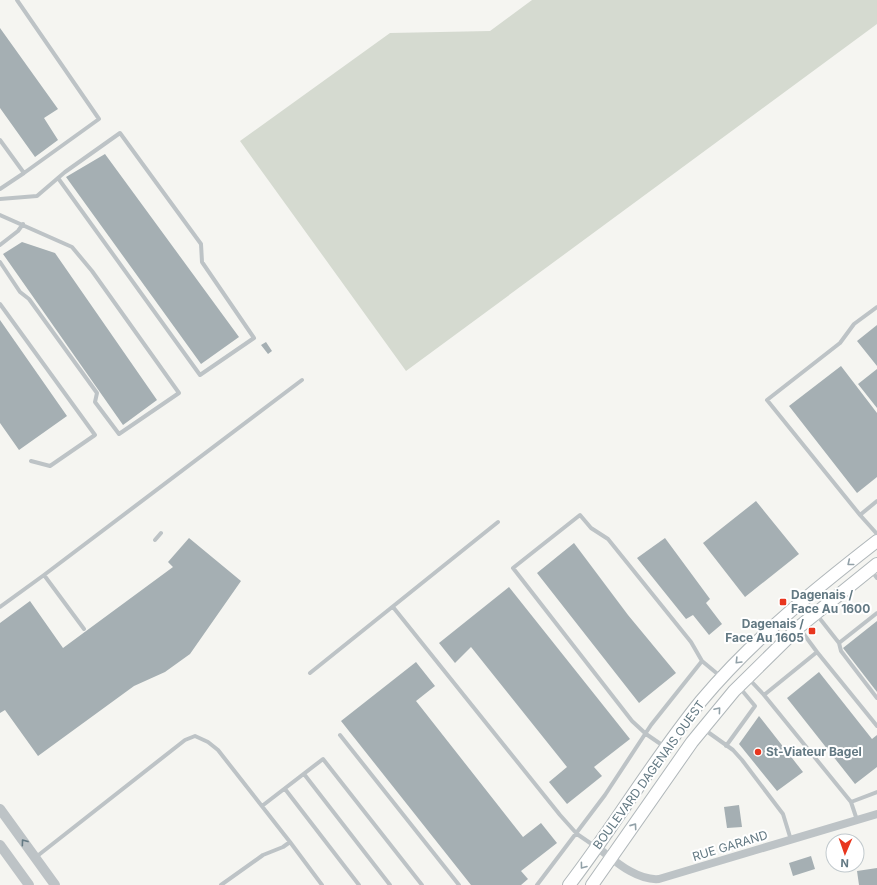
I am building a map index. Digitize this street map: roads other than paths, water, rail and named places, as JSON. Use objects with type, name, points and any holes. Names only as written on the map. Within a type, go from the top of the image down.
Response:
[{"type":"main road","name":"BOULEVARD DAGENAIS OUEST","points":[[568,885],[597,847],[666,748],[722,678],[780,620],[877,541]]},
{"type":"main road","name":"BOULEVARD DAGENAIS OUEST","points":[[592,885],[703,728],[738,686],[799,627],[875,571]]},
{"type":"street","points":[[0,809],[55,885]]},
{"type":"street","name":"RUE GARAND","points":[[597,847],[631,872],[649,882],[668,878],[877,814]]},
{"type":"street","points":[[0,845],[29,885]]},
{"type":"lane","points":[[0,189],[99,119],[17,0]]},
{"type":"lane","points":[[0,199],[37,196],[58,178],[120,133],[201,244],[202,262],[254,338],[200,375],[58,178]]},
{"type":"lane","points":[[0,140],[24,173]]},
{"type":"lane","points":[[0,215],[68,243],[179,393],[119,434],[95,402],[97,393],[0,262]]},
{"type":"lane","points":[[0,245],[18,231],[23,224]]},
{"type":"lane","points":[[0,304],[95,435],[50,466],[31,461]]},
{"type":"lane","points":[[877,306],[854,324],[840,343],[767,400],[877,534]]},
{"type":"lane","points":[[0,607],[302,380]]},
{"type":"lane","points":[[860,515],[877,501]]},
{"type":"lane","points":[[666,748],[646,734],[632,721],[512,568],[580,515],[591,528],[608,539],[691,642],[702,661],[722,678]]},
{"type":"lane","points":[[310,673],[498,522]]},
{"type":"lane","points":[[155,540],[162,533]]},
{"type":"lane","points":[[44,575],[84,629]]},
{"type":"lane","points":[[393,607],[560,815],[577,834],[597,847]]},
{"type":"lane","points":[[816,613],[840,643],[841,651],[877,698]]},
{"type":"lane","points":[[840,643],[877,613]]},
{"type":"lane","points":[[799,627],[817,652],[877,726]]},
{"type":"lane","points":[[764,695],[817,652]]},
{"type":"lane","points":[[537,885],[577,834],[646,734],[702,661]]},
{"type":"lane","points":[[747,677],[764,695],[851,802],[857,820]]},
{"type":"lane","points":[[726,746],[755,706],[738,686]]},
{"type":"lane","points":[[703,728],[742,760],[783,814],[792,840]]},
{"type":"lane","points":[[340,735],[459,885]]},
{"type":"lane","points":[[35,858],[185,740],[192,737],[198,737],[212,745],[262,806],[322,885]]},
{"type":"lane","points":[[262,806],[323,759],[422,885]]},
{"type":"lane","points":[[304,774],[390,885]]},
{"type":"lane","points":[[285,789],[359,885]]},
{"type":"lane","points":[[851,802],[877,792]]},
{"type":"lane","points":[[221,885],[263,856],[290,842]]},
{"type":"place","name":"Dagenais / Face Au 1600","points":[[783,602]]},
{"type":"place","name":"Dagenais / Face Au 1605","points":[[812,631]]},
{"type":"place","name":"St-Viateur Bagel","points":[[758,752]]}]
